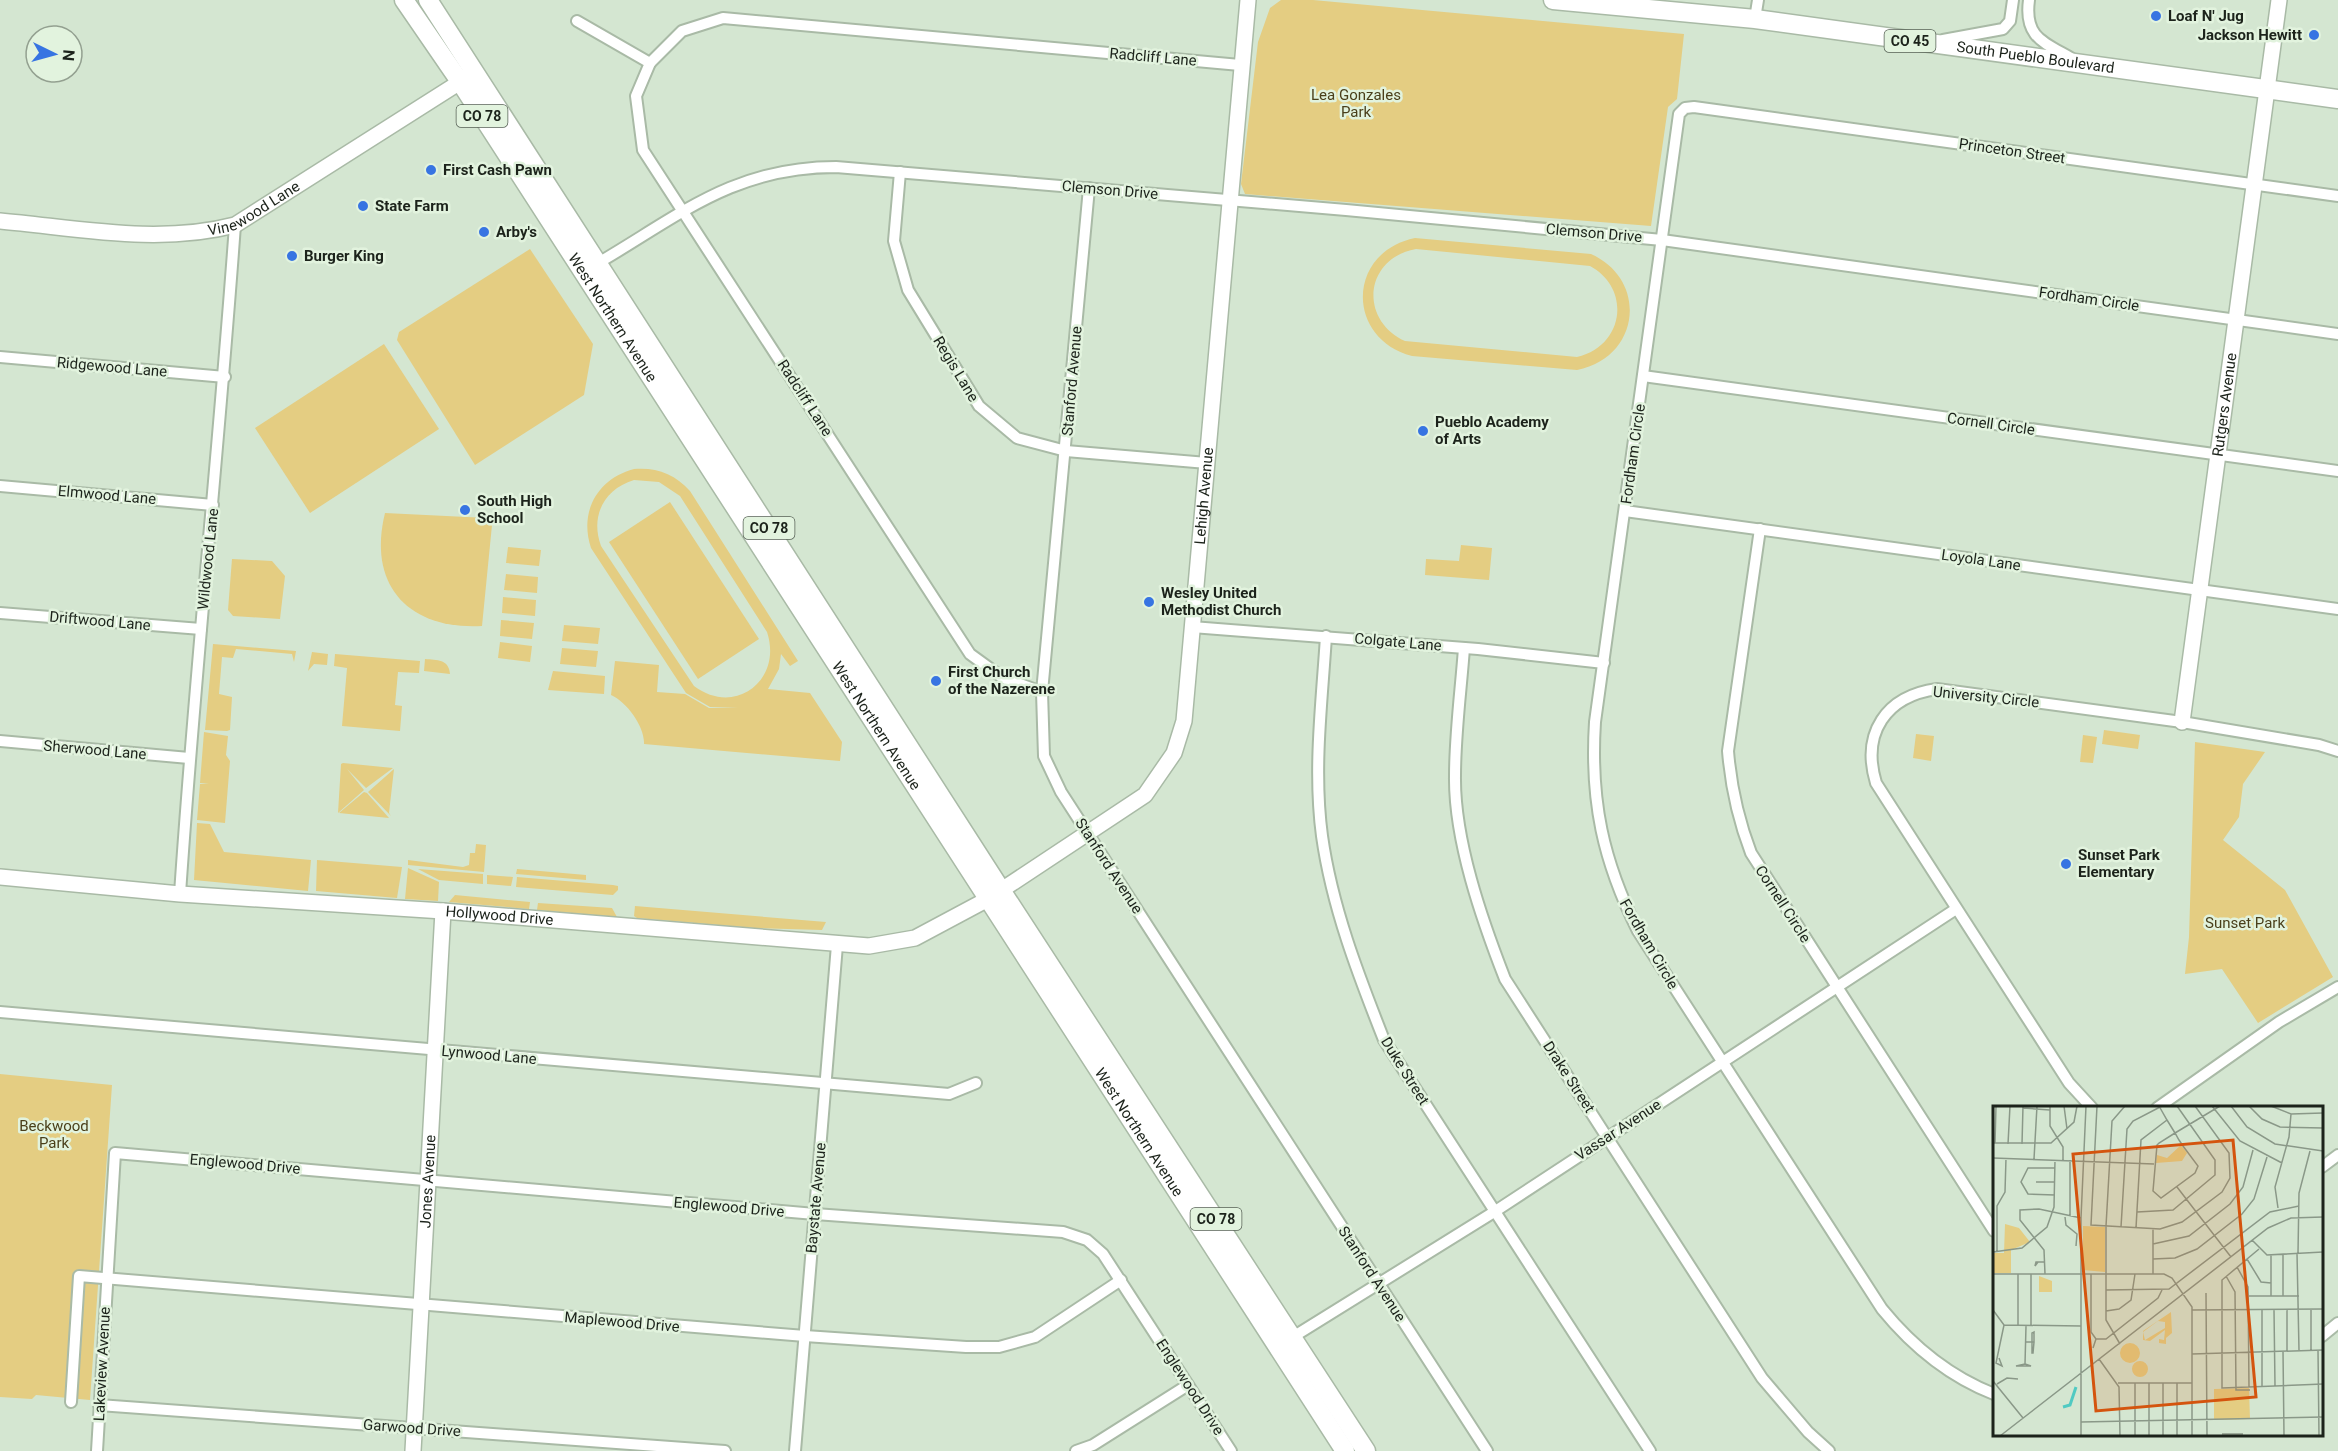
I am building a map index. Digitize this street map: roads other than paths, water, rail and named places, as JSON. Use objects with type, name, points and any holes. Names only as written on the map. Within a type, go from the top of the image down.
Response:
[{"type":"main road","name":"West Northern Avenue","points":[[404,0],[467,78],[1285,1342],[1366,1451]]},
{"type":"main road","name":"West Northern Avenue","points":[[428,0],[467,78]]},
{"type":"main road","name":"South Pueblo Boulevard","points":[[1553,0],[1755,19],[2338,99]]},
{"type":"main road","name":"West Northern Avenue","points":[[1285,1342],[1346,1451]]},
{"type":"street","name":"Lehigh Avenue","points":[[994,894],[1145,795],[1174,753],[1184,721],[1240,65],[1248,0]]},
{"type":"street","points":[[1755,19],[1758,0]]},
{"type":"street","points":[[1927,43],[2003,28],[2010,21],[2013,0]]},
{"type":"street","points":[[2029,0],[2026,16],[2031,30],[2045,42],[2082,64]]},
{"type":"street","name":"Rutgers Avenue","points":[[2182,722],[2220,455],[2279,0]]},
{"type":"street","name":"Radcliff Lane","points":[[1042,692],[1003,678],[970,654],[643,150],[636,96],[650,63],[682,31],[723,18],[1240,65]]},
{"type":"street","points":[[577,21],[650,63]]},
{"type":"street","name":"Vinewood Lane","points":[[0,221],[156,236],[201,233],[235,225],[467,78]]},
{"type":"street","name":"Princeton Street","points":[[1685,108],[2338,196]]},
{"type":"street","name":"Fordham Circle","points":[[1685,108],[1679,114],[1677,124],[1595,722],[1593,783],[1602,839],[1611,869],[1638,931],[1868,1287],[1898,1328],[1932,1359],[1958,1377],[1993,1393]]},
{"type":"street","name":"Clemson Drive","points":[[590,268],[723,188],[781,172],[813,167],[900,172],[1346,210],[1662,240]]},
{"type":"street","name":"Regis Lane","points":[[900,172],[894,241],[908,290],[979,406],[1017,438],[1066,451],[1207,463]]},
{"type":"street","name":"Stanford Avenue","points":[[1089,188],[1042,692],[1044,756],[1061,792],[1487,1451]]},
{"type":"street","name":"Wildwood Lane","points":[[180,894],[189,758],[225,377],[235,225]]},
{"type":"street","name":"Fordham Circle","points":[[1662,240],[2338,334]]},
{"type":"street","name":"Ridgewood Lane","points":[[0,357],[225,377]]},
{"type":"street","name":"Cornell Circle","points":[[1643,376],[2338,471]]},
{"type":"street","name":"Elmwood Lane","points":[[0,486],[213,505]]},
{"type":"street","name":"Loyola Lane","points":[[1625,511],[2338,609]]},
{"type":"street","name":"Cornell Circle","points":[[1760,529],[1728,751],[1731,788],[1738,818],[1751,853],[1993,1228]]},
{"type":"street","name":"Driftwood Lane","points":[[0,613],[201,629]]},
{"type":"street","name":"Colgate Lane","points":[[1192,627],[1464,648],[1604,663]]},
{"type":"street","name":"Duke Street","points":[[1326,636],[1318,766],[1322,836],[1337,908],[1359,978],[1384,1040],[1650,1451]]},
{"type":"street","name":"Drake Street","points":[[1464,648],[1455,777],[1463,842],[1482,919],[1505,979],[1762,1378],[1794,1416],[1829,1451]]},
{"type":"street","name":"University Circle","points":[[2091,1106],[2069,1083],[1884,798],[1872,768],[1873,738],[1879,724],[1898,702],[1922,691],[1937,689],[2182,722],[2338,750]]},
{"type":"street","name":"Sherwood Lane","points":[[0,741],[189,758]]},
{"type":"street","name":"Hollywood Drive","points":[[0,877],[180,894],[443,912],[868,946],[915,938],[994,894]]},
{"type":"street","name":"Vassar Avenue","points":[[1285,1342],[1378,1282],[1494,1212],[1956,909]]},
{"type":"street","name":"Jones Avenue","points":[[413,1451],[443,912]]},
{"type":"street","name":"Baystate Avenue","points":[[795,1451],[837,945]]},
{"type":"street","points":[[2158,1106],[2270,1028],[2338,987]]},
{"type":"street","name":"Lynwood Lane","points":[[0,1012],[949,1094],[976,1083]]},
{"type":"street","name":"Englewood Drive","points":[[116,1153],[815,1214],[1063,1232],[1087,1240],[1103,1254],[1231,1451]]},
{"type":"street","name":"Lakeview Avenue","points":[[97,1451],[106,1278],[116,1153]]},
{"type":"street","points":[[2323,1166],[2338,1155]]},
{"type":"street","name":"Lakeview Avenue","points":[[71,1402],[79,1276],[106,1278]]},
{"type":"street","name":"Maplewood Drive","points":[[106,1278],[421,1306],[805,1336],[999,1347],[1035,1337],[1121,1280]]},
{"type":"street","points":[[2323,1335],[2338,1323]]},
{"type":"street","points":[[1076,1451],[1093,1445],[1188,1385]]},
{"type":"street","name":"Garwood Drive","points":[[99,1405],[725,1451]]},
{"type":"place","name":"Loaf N' Jug","points":[[2156,16]]},
{"type":"place","name":"Jackson Hewitt","points":[[2314,35]]},
{"type":"place","name":"First Cash Pawn","points":[[431,170]]},
{"type":"place","name":"State Farm","points":[[363,206]]},
{"type":"place","name":"Arby's","points":[[484,232]]},
{"type":"place","name":"Burger King","points":[[292,256]]},
{"type":"place","name":"Pueblo Academy of Arts","points":[[1423,431]]},
{"type":"place","name":"South High School","points":[[465,510]]},
{"type":"place","name":"Wesley United Methodist Church","points":[[1149,602]]},
{"type":"place","name":"First Church of the Nazerene","points":[[936,681]]},
{"type":"place","name":"Sunset Park Elementary","points":[[2066,864]]},
{"type":"park label","name":"Lea Gonzales Park","points":[[1356,104]]},
{"type":"park label","name":"Sunset Park","points":[[2245,923]]},
{"type":"park label","name":"Beckwood Park","points":[[54,1134]]}]
